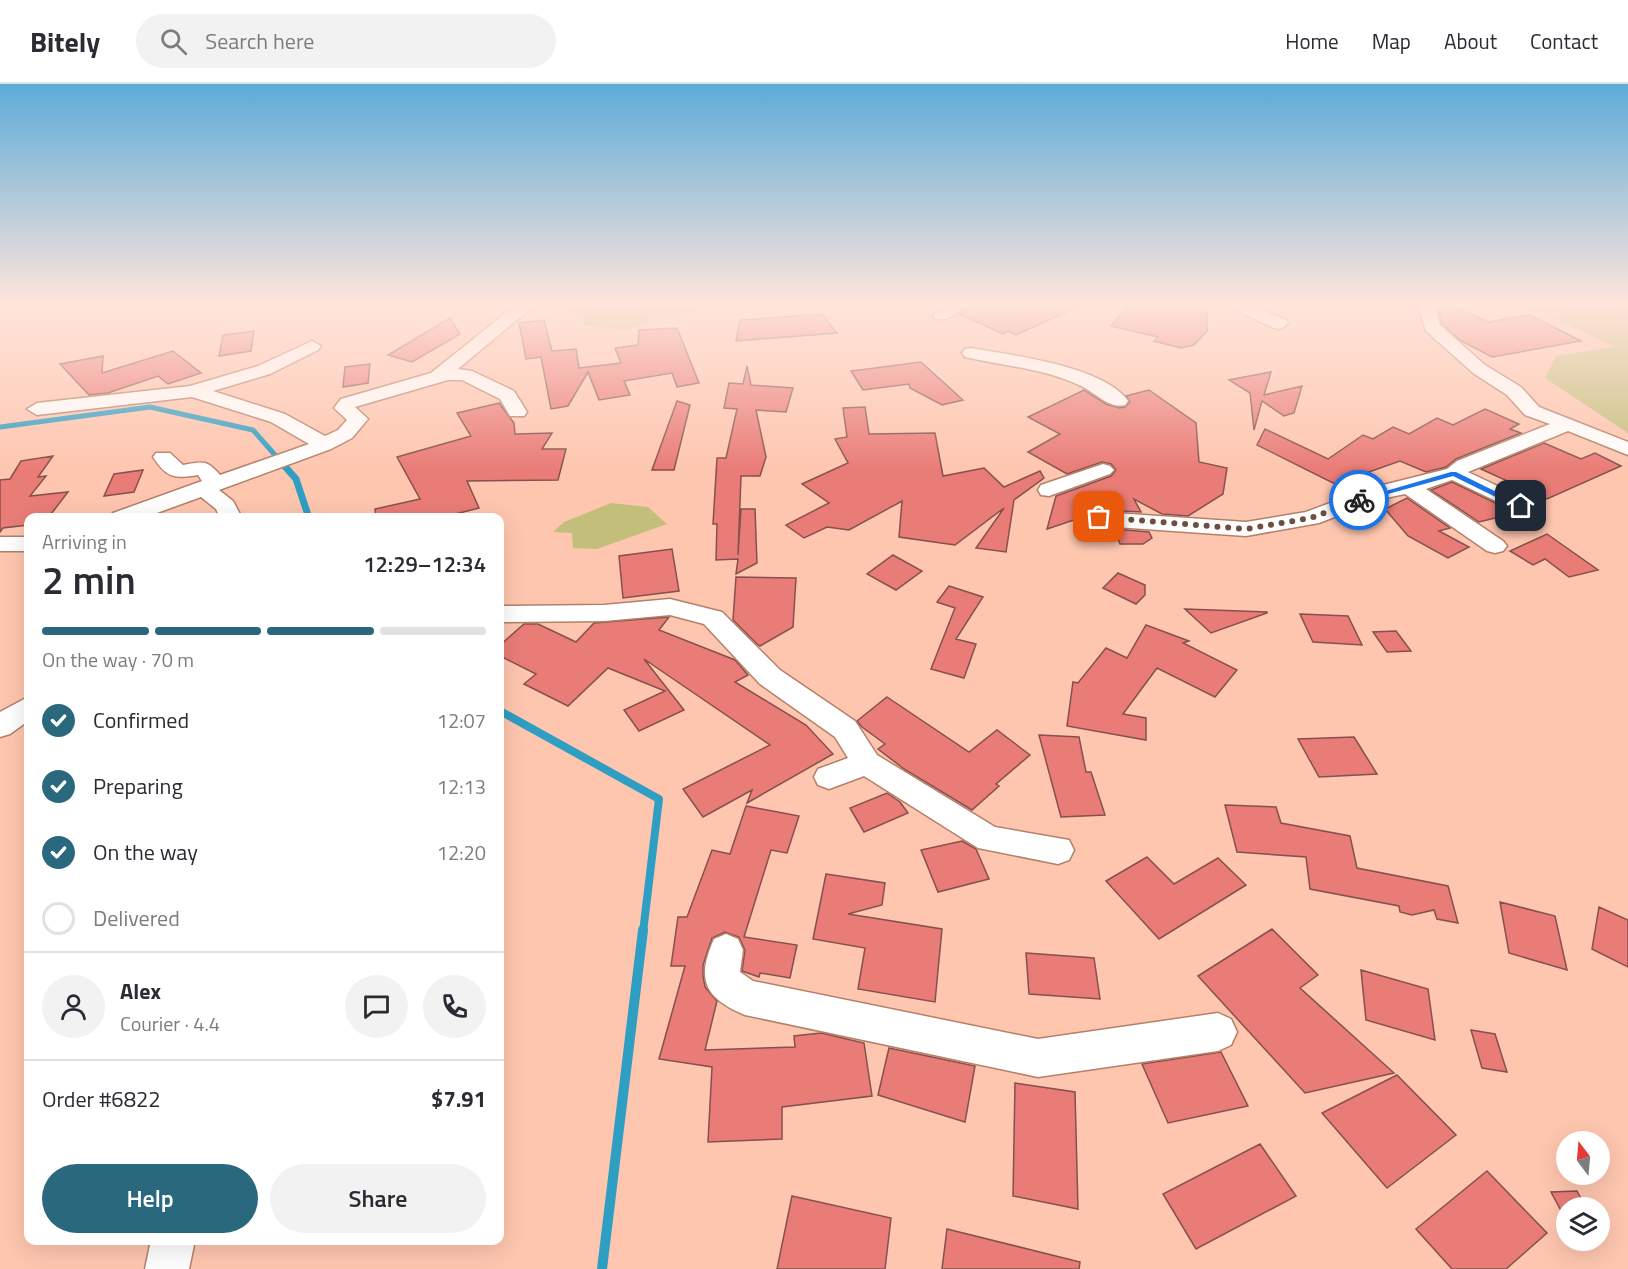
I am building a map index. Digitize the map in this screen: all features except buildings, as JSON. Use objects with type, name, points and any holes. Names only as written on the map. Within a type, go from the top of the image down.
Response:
[{"type":"street","points":[[37,409],[192,391],[264,370],[285,359]]},
{"type":"street","points":[[436,378],[459,359]]},
{"type":"street","points":[[999,359],[1079,377],[1101,386],[1118,400]]},
{"type":"street","points":[[1468,359],[1479,369],[1514,391],[1532,411],[1628,449]]},
{"type":"street","points":[[134,513],[321,447],[345,434],[358,419],[344,408],[348,403],[447,374],[466,375],[507,395],[517,412]]},
{"type":"street","points":[[192,391],[249,407],[307,432],[321,447]]},
{"type":"street","points":[[1086,518],[1246,529],[1311,518],[1375,494],[1409,487],[1459,469],[1568,424]]},
{"type":"street","points":[[163,457],[178,472],[203,468],[207,470],[209,485],[228,513]]},
{"type":"street","points":[[1459,469],[1521,506]]},
{"type":"street","points":[[1049,490],[1103,470]]},
{"type":"street","points":[[1409,487],[1495,546]]},
{"type":"street","points":[[0,544],[24,544]]},
{"type":"street","points":[[504,614],[604,613],[670,607],[713,618],[770,677],[845,729],[867,763],[989,839],[1058,850]]},
{"type":"street","points":[[0,726],[24,710]]},
{"type":"street","points":[[829,777],[867,763]]},
{"type":"street","points":[[726,950],[721,979],[745,997],[1038,1058],[1218,1032]]},
{"type":"street","points":[[167,1269],[172,1245]]},
{"type":"shaded area","points":[[1554,359],[1628,359],[1628,433],[1545,378]]},
{"type":"shaded area","points":[[611,503],[648,507],[667,524],[597,549],[573,548],[572,533],[553,532],[564,522]]},
{"type":"waterway","points":[[0,427],[150,407],[253,430],[283,464]]},
{"type":"waterway","points":[[282,463],[296,479],[307,513]]},
{"type":"waterway","points":[[504,713],[659,799],[643,932]]},
{"type":"waterway","points":[[602,1269],[643,930]]},
{"type":"way so far","points":[[1099,517],[1246,529],[1311,518],[1359,500]]},
{"type":"route","points":[[1359,500],[1454,473],[1521,506]]}]
